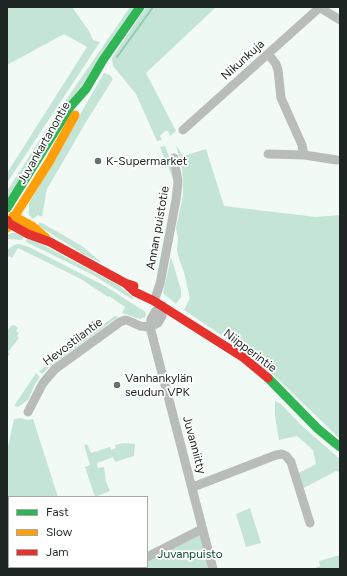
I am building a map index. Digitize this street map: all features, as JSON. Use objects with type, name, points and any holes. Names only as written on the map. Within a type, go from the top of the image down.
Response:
[{"type":"street","name":"Juvankartanontie","points":[[9,221],[53,156],[77,112],[86,89],[103,60],[140,7]]},
{"type":"street","points":[[319,7],[340,20]]},
{"type":"street","name":"Nikunkuja","points":[[183,130],[319,7]]},
{"type":"street","points":[[268,54],[276,64],[281,98],[302,145],[304,155]]},
{"type":"street","name":"Juvankartanontie","points":[[7,208],[70,107],[86,89]]},
{"type":"street","points":[[268,154],[304,155],[337,160]]},
{"type":"street","name":"Annan puistotie","points":[[154,301],[160,284],[176,200],[178,182],[174,158]]},
{"type":"street","name":"Niipperintie","points":[[9,221],[28,234],[50,242],[125,283],[138,287],[154,301],[244,358],[263,373],[318,429],[340,447]]},
{"type":"street","points":[[150,327],[151,319],[155,312],[162,306]]},
{"type":"street","name":"Hevostilantie","points":[[28,412],[43,383],[55,369],[120,322],[125,320],[140,326],[150,327]]},
{"type":"street","name":"Juvanniitty","points":[[150,327],[193,487],[202,529],[213,569]]},
{"type":"street","points":[[193,487],[282,454],[291,462],[310,523]]},
{"type":"street","points":[[148,556],[202,529]]},
{"type":"green space","points":[[7,7],[72,7],[89,31],[93,40],[100,42],[7,183],[7,173],[87,47],[64,34],[7,65]]},
{"type":"green space","points":[[130,7],[136,7],[7,199],[7,191],[57,113]]},
{"type":"green space","points":[[146,7],[216,7],[146,73],[176,131],[170,136],[168,131],[165,131],[160,136],[162,140],[157,141],[136,94],[113,66],[112,58]]},
{"type":"green space","points":[[104,73],[110,75],[113,79],[47,189],[42,217],[38,215],[33,219],[29,215],[29,203]]},
{"type":"green space","points":[[176,145],[183,156],[206,149],[224,206],[316,217],[340,215],[340,439],[257,359],[184,310],[190,298],[177,250],[178,238],[176,228],[183,196],[183,183],[182,168]]},
{"type":"green space","points":[[165,146],[170,159],[173,179],[160,147]]},
{"type":"green space","points":[[42,223],[82,246],[102,263],[85,255],[37,225]]},
{"type":"green space","points":[[12,233],[25,235],[22,240],[7,239],[7,235]]},
{"type":"green space","points":[[28,237],[118,285],[134,298],[132,299],[93,275],[26,242]]},
{"type":"green space","points":[[19,244],[29,247],[105,286],[144,311],[146,313],[145,317],[140,319],[122,313],[125,307],[109,296],[108,297],[81,279],[18,248],[12,258],[9,256],[7,259],[7,250],[14,245]]},
{"type":"green space","points":[[171,257],[181,290],[181,297],[176,304],[163,293]]},
{"type":"green space","points":[[115,316],[118,317],[49,367],[42,374],[39,371]]},
{"type":"green space","points":[[14,325],[18,328],[16,331],[19,333],[17,336],[19,338],[8,352],[10,354],[7,357],[7,331]]},
{"type":"green space","points":[[36,373],[40,377],[28,400],[18,407],[14,406]]},
{"type":"green space","points":[[275,401],[281,404],[303,427],[340,459],[340,473],[336,471],[302,489],[297,474],[316,464],[313,450],[297,436],[279,440],[275,416]]},
{"type":"green space","points":[[14,419],[33,419],[58,496],[8,496],[8,568],[85,569],[7,569],[7,451]]},
{"type":"green space","points":[[124,443],[135,444],[134,456],[115,462],[113,457],[97,463],[98,468],[104,467],[106,482],[110,491],[95,496],[85,467],[90,465],[84,445],[87,444],[91,453],[110,447],[111,450],[116,448],[115,445]]},
{"type":"green space","points":[[250,508],[261,543],[246,547],[236,514]]},
{"type":"green space","name":"Juvanpuisto","points":[[199,533],[210,569],[130,569],[148,568],[148,559]]},
{"type":"green space","points":[[340,555],[340,569],[313,569],[320,566],[319,561]]},
{"type":"waterway","points":[[117,57],[153,7]]},
{"type":"traffic: fast","points":[[7,208],[70,107],[86,89],[103,60],[140,7]]},
{"type":"traffic: fast","points":[[268,378],[318,429],[340,447]]},
{"type":"traffic: slow","points":[[7,228],[49,162],[75,115]]},
{"type":"traffic: slow","points":[[13,216],[32,226],[46,238]]},
{"type":"traffic: jam","points":[[7,220],[10,224],[28,234],[50,242],[125,283],[134,286]]},
{"type":"traffic: jam","points":[[125,283],[135,292],[154,301],[244,358],[268,378]]},
{"type":"place","name":"K-Supermarket","points":[[98,161]]},
{"type":"place","name":"Vanhankylän seudun VPK","points":[[117,385]]}]
